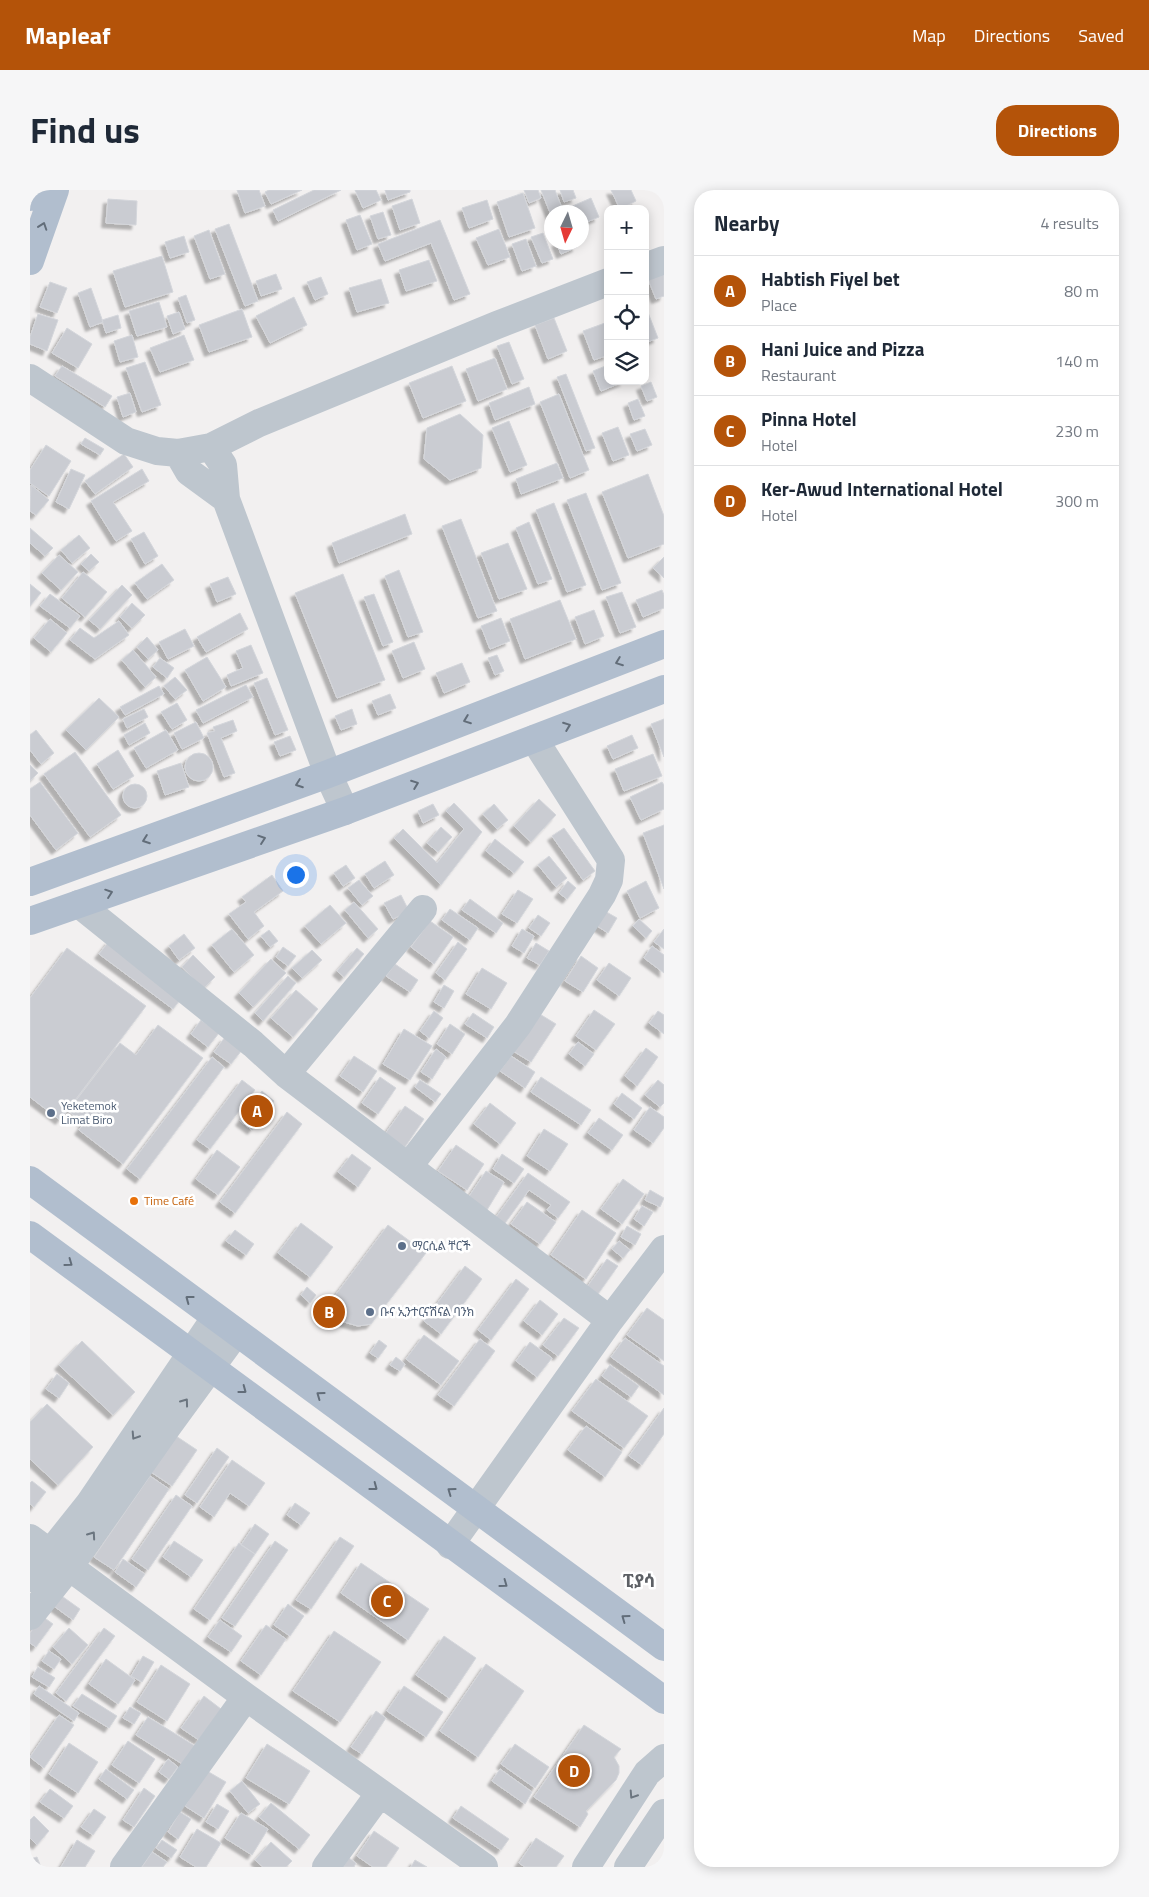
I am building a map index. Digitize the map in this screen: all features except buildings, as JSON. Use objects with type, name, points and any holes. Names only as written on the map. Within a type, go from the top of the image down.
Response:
[{"type":"main road","points":[[30,197],[32,190]]},
{"type":"main road","points":[[30,261],[55,190]]},
{"type":"main road","points":[[30,882],[328,774],[664,644]]},
{"type":"main road","points":[[30,920],[345,810],[664,689]]},
{"type":"main road","points":[[30,1180],[664,1647]]},
{"type":"main road","points":[[30,1235],[664,1700]]},
{"type":"street","points":[[649,266],[664,260]]},
{"type":"street","points":[[30,378],[126,441],[156,451],[178,454],[210,448],[259,423],[497,325],[604,284]]},
{"type":"street","points":[[210,448],[223,465],[226,499],[328,774],[345,810]]},
{"type":"street","points":[[178,454],[190,472],[226,499]]},
{"type":"street","points":[[408,1167],[518,1025],[602,894],[609,880],[611,860],[534,738]]},
{"type":"street","points":[[79,904],[254,1044],[286,1074],[610,1320]]},
{"type":"street","points":[[286,1074],[422,909]]},
{"type":"street","points":[[450,1544],[610,1320],[664,1248]]},
{"type":"street","points":[[30,1578],[120,1459],[191,1352],[226,1325]]},
{"type":"street","points":[[30,1616],[50,1553],[180,1410],[212,1367],[226,1325]]},
{"type":"street","points":[[50,1553],[246,1697],[484,1867]]},
{"type":"street","points":[[124,1867],[246,1697]]},
{"type":"street","points":[[586,1867],[647,1772],[664,1758]]},
{"type":"street","points":[[326,1867],[380,1793]]},
{"type":"street","points":[[628,1867],[664,1813]]},
{"type":"place","name":"Habtish Fiyel bet","points":[[257,1111]]},
{"type":"place","name":"Yeketemok Limat Biro","points":[[51,1113]]},
{"type":"place","name":"Time Café","points":[[134,1201]]},
{"type":"place","name":"ማርሲል ቸርች","points":[[402,1246]]},
{"type":"place","name":"Hani Juice and Pizza","points":[[329,1312]]},
{"type":"place","name":"ቡና ኢንተርናሽናል ባንክ","points":[[370,1312]]},
{"type":"place","name":"Pinna Hotel","points":[[387,1601]]},
{"type":"place","name":"Ker-Awud International Hotel","points":[[574,1771]]},
{"type":"district","name":"ፒያሳ","points":[[639,1581]]}]
